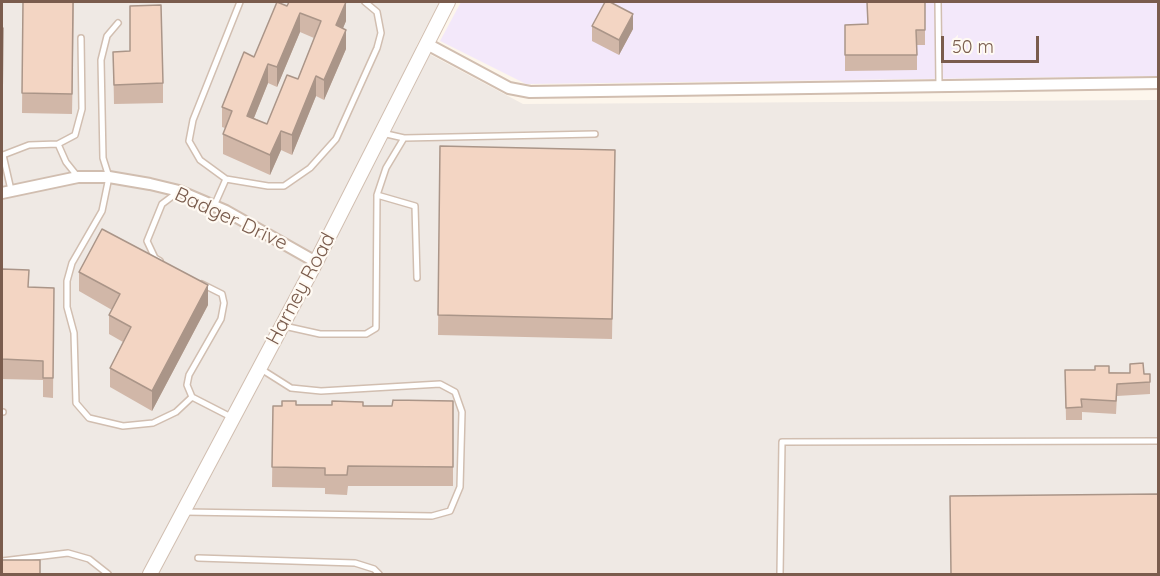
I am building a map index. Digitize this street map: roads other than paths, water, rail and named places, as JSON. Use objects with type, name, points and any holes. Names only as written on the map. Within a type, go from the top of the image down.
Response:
[{"type":"street","name":"Harney Road","points":[[150,574],[316,262],[448,2]]},
{"type":"street","points":[[427,44],[509,88],[530,92],[1158,83]]},
{"type":"street","name":"Badger Drive","points":[[6,192],[78,177],[109,177],[179,191],[272,235],[316,262]]},
{"type":"lane","points":[[240,2],[193,120],[189,141],[200,160],[226,179],[268,186],[284,186],[310,168],[336,139],[377,48],[381,33],[377,12],[365,2]]},
{"type":"lane","points":[[938,2],[939,85]]},
{"type":"lane","points":[[118,22],[107,36],[101,60],[103,158],[109,177],[102,211],[72,264],[67,281],[67,307],[74,333],[76,403],[89,418],[123,426],[153,423],[176,412],[192,397]]},
{"type":"lane","points":[[6,192],[2,155],[29,145],[58,144],[75,135],[82,109],[81,38]]},
{"type":"lane","points":[[381,133],[404,138],[596,134]]},
{"type":"lane","points":[[282,326],[320,334],[366,334],[376,328],[377,195],[386,168],[404,138]]},
{"type":"lane","points":[[58,144],[66,162],[78,177]]},
{"type":"lane","points":[[214,206],[226,179]]},
{"type":"lane","points":[[164,263],[154,258],[147,241],[162,204],[179,191]]},
{"type":"lane","points":[[377,195],[415,206],[417,278]]},
{"type":"lane","points":[[193,279],[222,294],[224,303],[221,319],[189,375],[187,384],[192,397],[233,418]]},
{"type":"lane","points":[[183,512],[432,516],[450,511],[460,487],[462,412],[455,392],[440,384],[321,391],[291,388],[259,368]]},
{"type":"lane","points":[[780,574],[782,442],[1158,441]]},
{"type":"lane","points":[[2,561],[68,553],[89,559],[108,574]]},
{"type":"lane","points":[[198,558],[355,562],[374,569],[379,574]]}]
